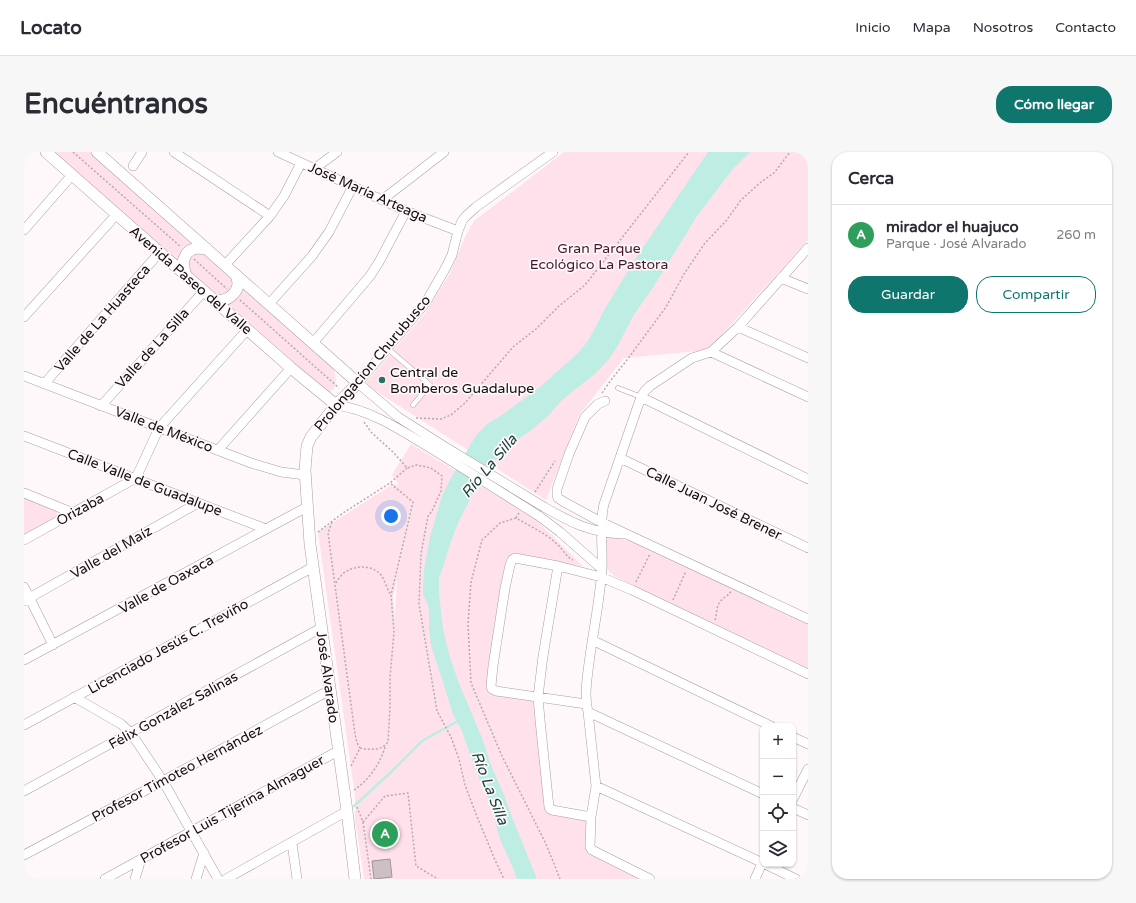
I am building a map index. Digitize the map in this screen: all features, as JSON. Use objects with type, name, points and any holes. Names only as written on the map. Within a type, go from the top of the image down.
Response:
[{"type":"street","points":[[97,152],[358,383],[402,420],[439,448],[560,532],[601,573],[632,590],[808,674]]},
{"type":"street","points":[[133,166],[142,152]]},
{"type":"street","points":[[174,152],[270,216]]},
{"type":"street","name":"José María Arteaga","points":[[278,152],[406,211],[458,231]]},
{"type":"street","points":[[314,169],[337,152]]},
{"type":"street","points":[[382,200],[444,152]]},
{"type":"street","points":[[458,231],[466,216],[476,207],[554,152]]},
{"type":"street","name":"Avenida Paseo del Valle","points":[[49,153],[247,330],[336,405]]},
{"type":"street","points":[[226,265],[270,216],[284,196],[301,163]]},
{"type":"street","points":[[24,230],[72,175]]},
{"type":"street","points":[[269,304],[316,250],[329,232],[353,186]]},
{"type":"street","points":[[313,343],[370,276],[406,211]]},
{"type":"street","points":[[24,317],[117,214]]},
{"type":"street","name":"Prolongacíon Churubusco","points":[[305,475],[306,455],[309,441],[313,433],[336,405],[358,383],[426,302],[452,255],[458,231]]},
{"type":"street","points":[[185,274],[183,261],[187,253],[197,248],[207,249]]},
{"type":"street","points":[[650,879],[591,849],[590,847],[591,818],[596,786],[587,708],[592,640],[601,573],[601,522],[606,495],[644,392],[650,386],[692,358],[711,352],[738,327],[808,248]]},
{"type":"street","name":"Valle de La Huasteca","points":[[44,384],[160,252]]},
{"type":"street","points":[[214,300],[227,299],[234,294],[238,284],[236,275]]},
{"type":"street","points":[[781,278],[808,290]]},
{"type":"street","name":"Valle de La Silla","points":[[101,406],[204,291]]},
{"type":"street","points":[[738,327],[808,358]]},
{"type":"street","points":[[136,478],[160,428],[247,330]]},
{"type":"street","points":[[711,352],[808,397]]},
{"type":"street","points":[[218,450],[291,368]]},
{"type":"street","name":"Valle de México","points":[[24,376],[251,463],[281,472],[305,475]]},
{"type":"street","points":[[641,397],[808,479]]},
{"type":"street","points":[[605,401],[598,404],[585,417],[569,454],[556,492],[561,500],[601,522],[808,619]]},
{"type":"street","points":[[336,405],[352,408],[381,420],[439,448],[578,525],[602,532],[629,535]]},
{"type":"street","name":"Calle Valle de Guadalupe","points":[[24,436],[266,529]]},
{"type":"street","name":"Calle Juan José Brener","points":[[620,458],[808,548]]},
{"type":"street","name":"José Alvarado","points":[[305,475],[310,544],[355,879]]},
{"type":"street","name":"Orizaba","points":[[24,540],[136,478]]},
{"type":"street","points":[[24,493],[73,513]]},
{"type":"street","name":"Valle del Maíz","points":[[27,599],[198,502]]},
{"type":"street","name":"Valle de Oaxaca","points":[[24,660],[307,507]]},
{"type":"street","points":[[601,573],[517,557],[514,558],[510,565],[505,588],[493,666],[492,689],[587,708],[760,793]]},
{"type":"street","points":[[558,566],[543,656],[538,697],[545,778],[550,809],[591,818]]},
{"type":"street","name":"Licenciado Jesús C. Treviño","points":[[24,725],[313,567]]},
{"type":"street","points":[[24,587],[27,599],[53,645]]},
{"type":"street","name":"Félix González Salinas","points":[[24,791],[321,628]]},
{"type":"street","points":[[592,640],[765,723]]},
{"type":"street","name":"Profesor Timoteo Hernández","points":[[24,855],[330,690]]},
{"type":"street","points":[[74,697],[121,724],[131,733],[163,781],[218,879]]},
{"type":"street","points":[[796,738],[808,744]]},
{"type":"street","name":"Profesor Luis Tijerina Almaguer","points":[[105,879],[338,752]]},
{"type":"street","points":[[795,795],[808,768]]},
{"type":"street","points":[[596,786],[760,862]]},
{"type":"street","points":[[796,809],[808,815]]},
{"type":"street","points":[[226,879],[347,811]]},
{"type":"street","points":[[292,842],[297,879]]},
{"type":"street","points":[[196,879],[204,853]]},
{"type":"street","points":[[135,879],[141,859]]},
{"type":"street","points":[[755,879],[761,867]]},
{"type":"street","points":[[771,867],[796,879]]},
{"type":"lane","points":[[387,348],[430,385],[413,405]]},
{"type":"lane","points":[[618,388],[641,397]]},
{"type":"path","points":[[73,152],[346,395]]},
{"type":"path","points":[[412,418],[441,419],[451,415],[465,403],[513,347],[536,329],[559,306],[585,285],[689,152]]},
{"type":"path","points":[[591,410],[611,380],[666,307],[684,274],[705,243],[726,221],[741,200],[761,182],[774,174],[790,152]]},
{"type":"path","points":[[362,418],[371,432],[393,452],[407,468]]},
{"type":"path","points":[[318,532],[390,483],[407,468],[417,464],[431,468],[442,476],[441,491],[432,511],[428,516],[421,554],[419,604],[437,711],[451,737],[459,759],[465,785],[504,879]]},
{"type":"path","points":[[354,790],[364,783],[372,773],[380,759],[384,747],[388,742],[390,676],[394,632],[391,595],[413,502],[390,483]]},
{"type":"path","points":[[332,522],[328,533],[357,743],[360,748],[370,750],[384,747]]},
{"type":"path","points":[[632,590],[652,550]]},
{"type":"path","points":[[670,608],[690,564]]},
{"type":"path","points":[[335,584],[340,576],[348,570],[360,566],[371,568],[380,574],[391,595]]},
{"type":"path","points":[[711,628],[717,615],[717,606],[719,602],[730,594],[734,584]]},
{"type":"path","points":[[350,759],[351,766],[360,748]]},
{"type":"path","points":[[363,822],[385,796],[408,793],[416,866],[438,879]]},
{"type":"path","points":[[356,804],[363,822],[371,879]]},
{"type":"green space","points":[[53,152],[91,152],[333,367],[336,381],[333,390],[330,392],[325,392]]},
{"type":"green space","name":"Gran Parque Ecológico La Pastora","points":[[564,152],[808,152],[808,240],[708,350],[624,358],[579,415],[546,500],[365,384],[426,312],[450,273],[465,237],[474,221]]},
{"type":"green space","points":[[411,444],[535,519],[583,566],[515,561],[493,686],[538,697],[549,804],[589,816],[592,849],[654,879],[364,879],[355,822],[355,796],[318,532],[393,484],[399,485],[392,475]],"holes":[[[397,579],[395,618],[393,596]]]},
{"type":"green space","points":[[24,498],[55,510],[57,512],[57,516],[24,537]]},
{"type":"green space","points":[[610,537],[638,543],[808,623],[808,671],[614,576],[606,568],[606,541]]},
{"type":"water","name":"Río La Silla","points":[[708,152],[750,152],[732,170],[697,216],[654,286],[633,316],[610,358],[596,373],[562,400],[547,417],[511,444],[483,474],[458,523],[439,578],[439,594],[443,629],[449,654],[458,681],[537,879],[517,879],[500,839],[490,803],[474,766],[462,731],[453,714],[431,645],[428,605],[423,594],[424,570],[430,537],[442,496],[475,437],[487,424],[502,415],[540,387],[577,354],[588,341],[606,307],[636,258]]},
{"type":"building","points":[[390,859],[392,877],[374,879],[372,861]]},
{"type":"waterway","points":[[354,806],[422,741],[458,721]]},
{"type":"place","name":"Central de Bomberos Guadalupe","points":[[382,380]]},
{"type":"place","name":"mirador el huajuco","points":[[385,834]]}]
